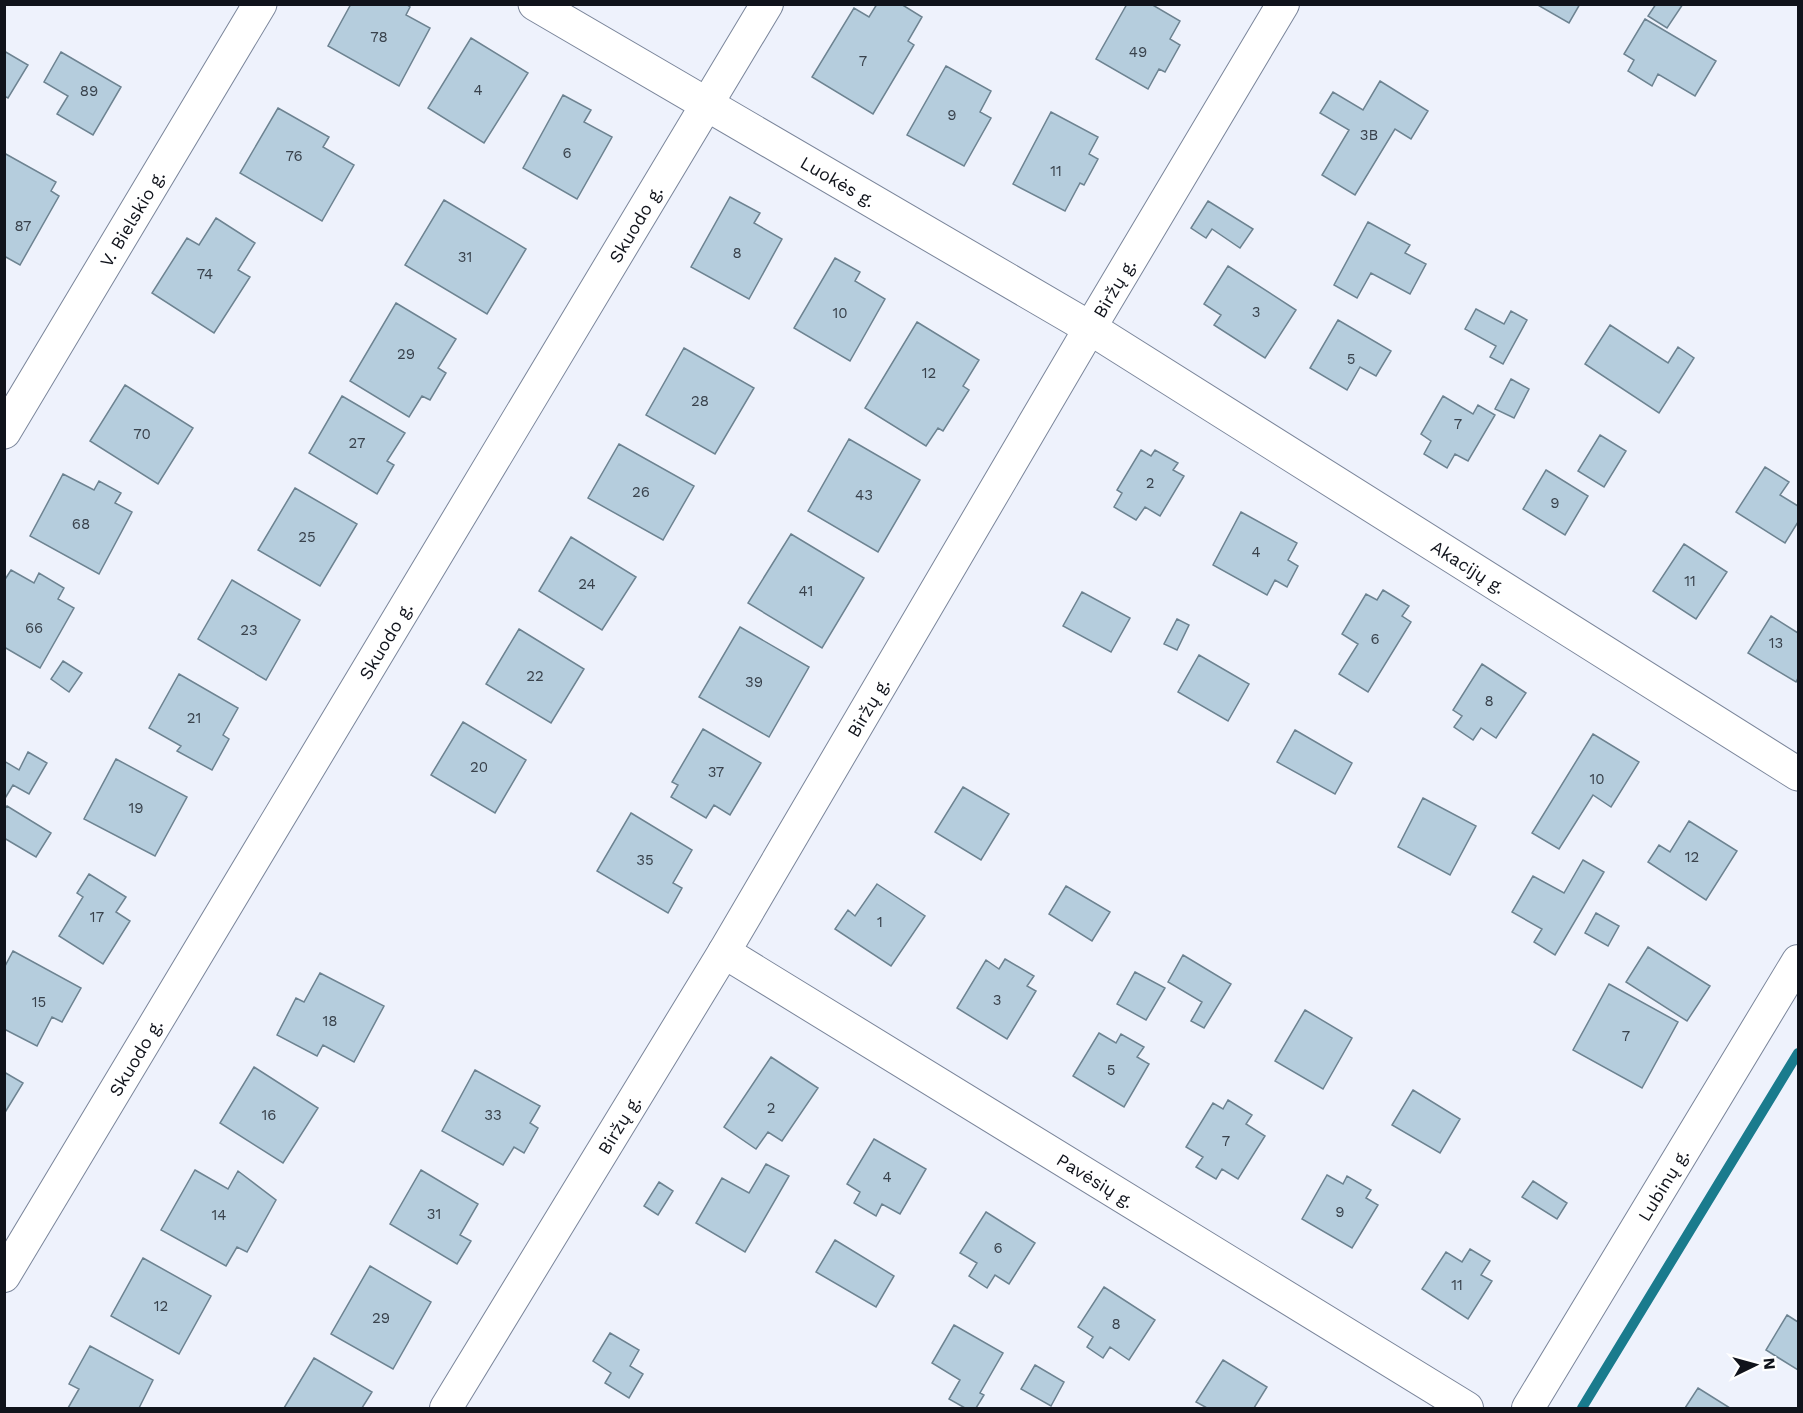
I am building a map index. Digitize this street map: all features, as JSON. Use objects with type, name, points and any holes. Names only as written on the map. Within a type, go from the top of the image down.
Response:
[{"type":"street","name":"V. Bielskio g.","points":[[4,432],[260,4]]},
{"type":"street","name":"Luokės g.","points":[[535,4],[1139,358]]},
{"type":"street","name":"Skuodo g.","points":[[4,1275],[767,4]]},
{"type":"street","name":"Biržų g.","points":[[446,1408],[724,952],[1283,4]]},
{"type":"street","name":"Akacijų g.","points":[[1139,358],[1798,774]]},
{"type":"street","name":"Pavėsių g.","points":[[724,952],[1467,1408]]},
{"type":"street","name":"Lubinų g.","points":[[1527,1408],[1798,961]]},
{"type":"building","points":[[351,4],[406,4],[410,7],[406,15],[430,28],[399,86],[328,46]]},
{"type":"building","points":[[877,4],[901,4],[922,17],[908,41],[914,45],[873,114],[812,77],[854,8],[869,17]]},
{"type":"building","points":[[1127,4],[1151,4],[1180,21],[1170,39],[1180,45],[1165,72],[1159,69],[1148,89],[1096,59]]},
{"type":"building","points":[[1536,4],[1580,4],[1569,23]]},
{"type":"building","points":[[1656,4],[1683,4],[1667,28],[1648,16]]},
{"type":"building","points":[[1645,19],[1716,61],[1695,96],[1658,74],[1652,86],[1628,71],[1634,60],[1624,54]]},
{"type":"building","points":[[471,38],[528,73],[484,143],[428,108]]},
{"type":"building","points":[[4,51],[28,65],[8,98],[4,96]]},
{"type":"building","points":[[61,52],[121,87],[93,135],[57,114],[68,96],[44,82]]},
{"type":"building","points":[[946,66],[991,91],[980,112],[991,118],[964,166],[907,135]]},
{"type":"building","points":[[1380,81],[1428,111],[1411,139],[1395,129],[1355,195],[1322,175],[1349,130],[1320,113],[1333,92],[1363,110]]},
{"type":"building","points":[[563,95],[591,110],[584,122],[612,137],[577,199],[523,168]]},
{"type":"building","points":[[278,108],[329,137],[323,147],[354,165],[322,221],[240,173]]},
{"type":"building","points":[[1051,112],[1098,137],[1089,154],[1098,159],[1084,185],[1080,183],[1065,211],[1013,184]]},
{"type":"building","points":[[4,153],[56,182],[51,191],[59,196],[20,265],[4,256]]},
{"type":"building","points":[[730,197],[760,213],[754,223],[782,239],[749,299],[691,267]]},
{"type":"building","points":[[444,200],[526,249],[487,314],[405,265]]},
{"type":"building","points":[[1208,201],[1253,229],[1240,248],[1212,229],[1206,238],[1191,228]]},
{"type":"building","points":[[216,218],[255,243],[238,270],[250,277],[214,333],[152,293],[187,238],[199,245]]},
{"type":"building","points":[[1368,222],[1410,245],[1405,253],[1426,264],[1410,294],[1371,273],[1357,298],[1334,285]]},
{"type":"building","points":[[835,258],[860,272],[855,281],[885,299],[850,361],[794,328]]},
{"type":"building","points":[[1228,266],[1296,310],[1265,358],[1214,325],[1221,315],[1204,304]]},
{"type":"building","points":[[396,303],[456,339],[438,368],[446,373],[430,400],[422,396],[409,417],[350,381]]},
{"type":"building","points":[[1476,309],[1504,324],[1511,311],[1527,320],[1503,364],[1490,357],[1496,346],[1465,329]]},
{"type":"building","points":[[1338,320],[1391,351],[1376,376],[1360,367],[1347,390],[1310,368]]},
{"type":"building","points":[[917,322],[979,360],[963,386],[969,390],[943,431],[938,428],[926,446],[865,408]]},
{"type":"building","points":[[1610,325],[1668,363],[1678,347],[1694,358],[1659,413],[1585,364]]},
{"type":"building","points":[[684,348],[754,388],[715,454],[646,415]]},
{"type":"building","points":[[1511,379],[1529,389],[1514,418],[1495,409]]},
{"type":"building","points":[[125,385],[193,428],[158,484],[90,441]]},
{"type":"building","points":[[342,396],[405,433],[387,461],[394,465],[377,494],[309,453]]},
{"type":"building","points":[[1443,396],[1473,414],[1478,405],[1495,415],[1468,461],[1455,454],[1447,468],[1424,454],[1431,441],[1421,434]]},
{"type":"building","points":[[1600,435],[1626,451],[1604,487],[1578,471]]},
{"type":"building","points":[[849,439],[920,480],[878,552],[808,511]]},
{"type":"building","points":[[619,444],[694,486],[663,540],[588,498]]},
{"type":"building","points":[[1141,450],[1151,456],[1155,450],[1178,463],[1173,470],[1184,476],[1160,516],[1145,507],[1136,520],[1114,507],[1122,493],[1117,490]]},
{"type":"building","points":[[1765,467],[1789,482],[1780,495],[1798,506],[1798,522],[1785,543],[1736,512]]},
{"type":"building","points":[[1546,470],[1588,496],[1565,535],[1523,509]]},
{"type":"building","points":[[63,474],[94,490],[99,481],[121,493],[115,503],[132,512],[99,574],[30,536]]},
{"type":"building","points":[[295,488],[357,524],[320,586],[258,550]]},
{"type":"building","points":[[1241,512],[1297,543],[1288,560],[1298,566],[1287,587],[1275,580],[1267,595],[1213,565]]},
{"type":"building","points":[[791,534],[864,578],[822,648],[748,603]]},
{"type":"building","points":[[571,537],[636,577],[602,630],[539,591]]},
{"type":"building","points":[[1684,544],[1727,572],[1696,619],[1653,591]]},
{"type":"building","points":[[11,570],[34,583],[39,573],[64,588],[58,599],[74,608],[40,668],[4,647],[4,581]]},
{"type":"building","points":[[232,580],[300,620],[266,680],[198,639]]},
{"type":"building","points":[[1383,590],[1409,606],[1402,616],[1411,622],[1368,692],[1339,674],[1358,644],[1342,634],[1366,594],[1377,600]]},
{"type":"building","points":[[1082,592],[1130,618],[1111,652],[1063,626]]},
{"type":"building","points":[[1771,616],[1798,633],[1798,678],[1796,682],[1748,653]]},
{"type":"building","points":[[1177,619],[1189,625],[1177,650],[1164,644]]},
{"type":"building","points":[[740,627],[809,667],[769,737],[699,697]]},
{"type":"building","points":[[519,629],[584,669],[551,723],[486,684]]},
{"type":"building","points":[[1199,655],[1249,684],[1228,721],[1178,692]]},
{"type":"building","points":[[63,661],[82,673],[69,692],[51,679]]},
{"type":"building","points":[[1482,664],[1526,693],[1496,738],[1481,728],[1473,740],[1454,727],[1462,716],[1453,710]]},
{"type":"building","points":[[179,674],[238,708],[223,735],[229,739],[212,770],[177,751],[181,746],[149,728]]},
{"type":"building","points":[[463,722],[526,760],[495,813],[431,775]]},
{"type":"building","points":[[703,729],[761,763],[730,815],[714,805],[706,818],[671,797],[678,785],[672,782]]},
{"type":"building","points":[[1295,730],[1352,763],[1335,794],[1277,762]]},
{"type":"building","points":[[1593,734],[1639,762],[1611,807],[1593,795],[1559,849],[1532,833]]},
{"type":"building","points":[[28,752],[47,763],[29,794],[13,785],[4,800],[4,761],[19,770]]},
{"type":"building","points":[[116,759],[187,797],[155,856],[84,819]]},
{"type":"building","points":[[963,787],[1009,814],[981,860],[935,832]]},
{"type":"building","points":[[1423,798],[1476,826],[1450,875],[1398,847]]},
{"type":"building","points":[[7,806],[51,833],[36,857],[4,838],[4,810]]},
{"type":"building","points":[[631,813],[692,850],[673,883],[682,888],[668,913],[597,871]]},
{"type":"building","points":[[1689,821],[1737,851],[1706,900],[1648,862],[1659,845],[1670,852]]},
{"type":"building","points":[[1583,860],[1604,872],[1555,955],[1534,942],[1542,929],[1512,912],[1533,876],[1564,893]]},
{"type":"building","points":[[89,874],[126,897],[116,912],[130,921],[103,964],[59,936],[83,897],[77,893]]},
{"type":"building","points":[[877,884],[925,916],[891,966],[835,929],[848,910],[855,916]]},
{"type":"building","points":[[1066,886],[1110,912],[1092,941],[1049,914]]},
{"type":"building","points":[[1596,913],[1619,926],[1608,946],[1585,933]]},
{"type":"building","points":[[1648,947],[1710,986],[1687,1021],[1626,982]]},
{"type":"building","points":[[13,951],[81,988],[62,1022],[52,1017],[37,1046],[4,1029],[4,968]]},
{"type":"building","points":[[1183,955],[1231,984],[1204,1028],[1191,1021],[1202,1002],[1168,982]]},
{"type":"building","points":[[1005,959],[1034,976],[1027,986],[1036,991],[1007,1039],[957,1008],[986,960],[999,969]]},
{"type":"building","points":[[1135,972],[1165,988],[1146,1020],[1117,1004]]},
{"type":"building","points":[[320,973],[384,1006],[354,1062],[323,1045],[317,1056],[277,1035],[296,998],[304,1002]]},
{"type":"building","points":[[1609,984],[1678,1022],[1642,1088],[1573,1050]]},
{"type":"building","points":[[1305,1010],[1352,1038],[1323,1089],[1275,1061]]},
{"type":"building","points":[[1099,1033],[1116,1043],[1121,1034],[1144,1047],[1137,1057],[1149,1064],[1124,1107],[1073,1076]]},
{"type":"building","points":[[771,1057],[818,1088],[782,1141],[768,1132],[756,1149],[724,1127]]},
{"type":"building","points":[[254,1067],[318,1108],[283,1163],[220,1123]]},
{"type":"building","points":[[475,1070],[540,1106],[530,1123],[538,1128],[524,1153],[514,1147],[503,1165],[442,1131]]},
{"type":"building","points":[[4,1072],[23,1083],[4,1114]]},
{"type":"building","points":[[1413,1090],[1460,1119],[1440,1153],[1392,1125]]},
{"type":"building","points":[[1228,1100],[1252,1115],[1246,1124],[1265,1136],[1238,1179],[1222,1169],[1216,1179],[1196,1167],[1203,1157],[1186,1147],[1213,1103],[1223,1109]]},
{"type":"building","points":[[874,1139],[926,1169],[900,1214],[882,1204],[876,1216],[854,1203],[860,1192],[847,1184]]},
{"type":"building","points":[[766,1164],[789,1176],[745,1252],[696,1223],[722,1178],[749,1193]]},
{"type":"building","points":[[195,1170],[228,1189],[238,1171],[276,1200],[247,1252],[237,1247],[226,1266],[161,1230]]},
{"type":"building","points":[[421,1170],[478,1204],[460,1235],[471,1241],[457,1264],[390,1224]]},
{"type":"building","points":[[1327,1175],[1343,1184],[1347,1176],[1371,1190],[1366,1198],[1378,1205],[1352,1248],[1302,1219]]},
{"type":"building","points":[[1533,1181],[1567,1203],[1557,1219],[1522,1197]]},
{"type":"building","points":[[659,1182],[673,1191],[658,1215],[644,1206]]},
{"type":"building","points":[[986,1212],[1035,1243],[1009,1284],[995,1275],[987,1288],[969,1276],[977,1263],[960,1253]]},
{"type":"building","points":[[835,1240],[894,1276],[876,1307],[816,1272]]},
{"type":"building","points":[[1470,1249],[1490,1261],[1481,1275],[1492,1281],[1468,1319],[1422,1289],[1446,1252],[1462,1262]]},
{"type":"building","points":[[143,1258],[211,1296],[179,1354],[111,1316]]},
{"type":"building","points":[[370,1266],[431,1302],[393,1369],[331,1334]]},
{"type":"building","points":[[1104,1287],[1155,1320],[1129,1360],[1110,1347],[1103,1358],[1087,1347],[1093,1337],[1078,1327]]},
{"type":"building","points":[[1787,1315],[1798,1322],[1798,1370],[1766,1350]]},
{"type":"building","points":[[954,1325],[1003,1353],[980,1393],[984,1395],[976,1408],[965,1408],[949,1399],[960,1380],[932,1363]]},
{"type":"building","points":[[610,1333],[639,1350],[630,1366],[643,1374],[629,1398],[605,1383],[611,1373],[593,1361]]},
{"type":"building","points":[[90,1346],[153,1380],[139,1408],[68,1408],[79,1389],[69,1384]]},
{"type":"building","points":[[314,1358],[372,1392],[362,1408],[284,1408]]},
{"type":"building","points":[[1223,1360],[1267,1387],[1254,1408],[1207,1408],[1196,1402]]},
{"type":"building","points":[[1035,1365],[1064,1382],[1051,1406],[1021,1389]]},
{"type":"building","points":[[1698,1388],[1730,1408],[1685,1408]]},
{"type":"waterway","points":[[1582,1408],[1798,1053]]}]
